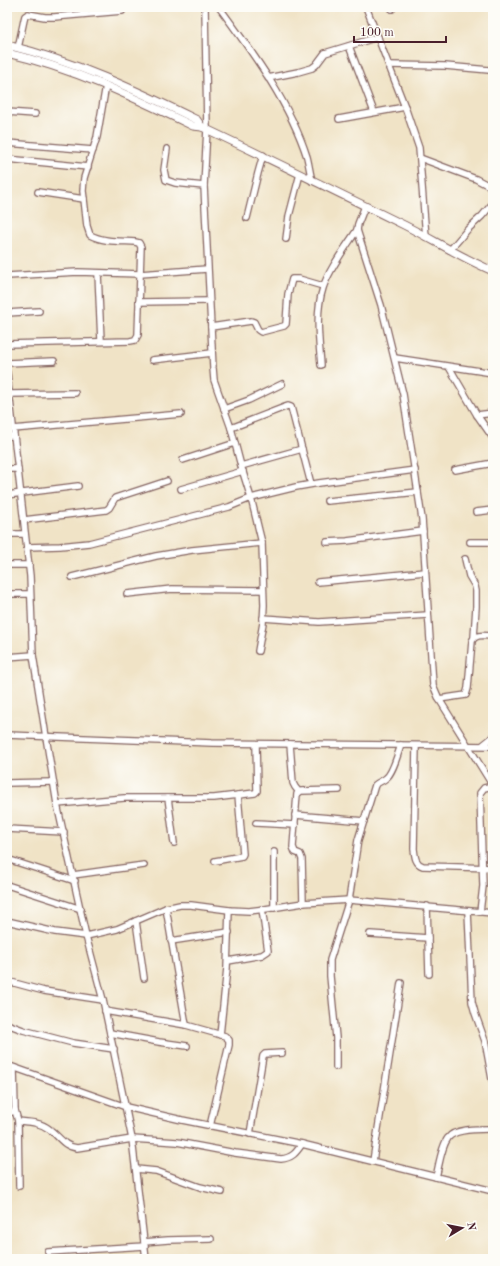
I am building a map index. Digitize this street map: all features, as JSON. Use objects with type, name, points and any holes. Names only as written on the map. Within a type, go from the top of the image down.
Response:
[{"type":"street","points":[[205,7],[204,186],[207,269],[214,380],[231,428],[252,498],[262,543],[263,618],[258,651]]},
{"type":"street","points":[[219,7],[255,55],[289,114],[307,157],[312,181]]},
{"type":"street","points":[[366,7],[405,107],[419,148],[426,236]]},
{"type":"street","points":[[18,48],[25,16],[28,14],[54,17],[122,12]]},
{"type":"street","points":[[268,78],[312,68],[325,53],[378,37]]},
{"type":"street","points":[[7,45],[59,60],[103,76],[197,120],[205,128]]},
{"type":"street","points":[[349,46],[374,112]]},
{"type":"street","points":[[7,53],[24,57],[106,85],[193,126],[205,128],[264,155],[312,181],[426,236],[450,250],[493,271]]},
{"type":"street","points":[[389,65],[445,66],[488,70]]},
{"type":"street","points":[[7,344],[130,341],[137,338],[140,243],[104,240],[90,235],[87,226],[83,191],[84,178],[97,138],[106,85]]},
{"type":"street","points":[[339,119],[405,107]]},
{"type":"street","points":[[7,112],[35,114]]},
{"type":"street","points":[[7,143],[93,150]]},
{"type":"street","points":[[167,149],[164,170],[166,180],[175,183],[204,186]]},
{"type":"street","points":[[247,218],[264,155]]},
{"type":"street","points":[[420,158],[476,179],[493,188]]},
{"type":"street","points":[[7,159],[88,167]]},
{"type":"street","points":[[286,239],[289,216],[300,174]]},
{"type":"street","points":[[38,192],[84,199]]},
{"type":"street","points":[[450,250],[493,203]]},
{"type":"street","points":[[321,365],[318,325],[323,286],[334,265],[357,230],[365,206]]},
{"type":"street","points":[[357,230],[381,305],[403,394],[423,531],[433,685],[438,699],[493,786],[484,788],[480,792],[483,886],[480,912]]},
{"type":"street","points":[[7,276],[78,272],[140,274],[207,269]]},
{"type":"street","points":[[98,273],[101,341]]},
{"type":"street","points":[[210,327],[251,321],[254,322],[258,330],[261,332],[284,326],[286,320],[288,294],[292,279],[299,279],[323,286]]},
{"type":"street","points":[[139,302],[209,301]]},
{"type":"street","points":[[7,313],[40,311]]},
{"type":"street","points":[[152,360],[212,354]]},
{"type":"street","points":[[395,358],[493,373]]},
{"type":"street","points":[[7,364],[54,361]]},
{"type":"street","points":[[449,367],[477,415],[493,438]]},
{"type":"street","points":[[7,373],[29,565],[34,655],[53,782],[86,936],[103,1000],[126,1107],[136,1169],[146,1259]]},
{"type":"street","points":[[224,409],[249,400],[282,384]]},
{"type":"street","points":[[9,397],[75,392]]},
{"type":"street","points":[[231,428],[288,406],[290,407],[311,484]]},
{"type":"street","points":[[477,415],[493,413]]},
{"type":"street","points":[[13,429],[181,414]]},
{"type":"street","points":[[7,436],[14,436]]},
{"type":"street","points":[[183,460],[235,443]]},
{"type":"street","points":[[181,489],[302,449]]},
{"type":"street","points":[[455,470],[493,463]]},
{"type":"street","points":[[7,469],[18,469]]},
{"type":"street","points":[[27,547],[89,543],[229,508],[252,498],[311,484],[414,470]]},
{"type":"street","points":[[24,520],[106,510],[115,498],[167,481]]},
{"type":"street","points":[[7,495],[78,486]]},
{"type":"street","points":[[327,501],[418,492]]},
{"type":"street","points":[[476,512],[493,510]]},
{"type":"street","points":[[327,542],[347,541],[423,531]]},
{"type":"street","points":[[7,534],[25,534]]},
{"type":"street","points":[[470,542],[493,542]]},
{"type":"street","points":[[72,577],[156,556],[192,550],[262,543]]},
{"type":"street","points":[[438,699],[462,696],[466,695],[468,692],[472,641],[474,637],[476,591],[475,586],[469,576],[466,559]]},
{"type":"street","points":[[7,565],[29,565]]},
{"type":"street","points":[[318,582],[425,572]]},
{"type":"street","points":[[127,594],[172,589],[263,590]]},
{"type":"street","points":[[7,594],[30,594]]},
{"type":"street","points":[[263,618],[319,622],[428,615]]},
{"type":"street","points":[[474,637],[493,636]]},
{"type":"street","points":[[7,656],[34,655]]},
{"type":"street","points":[[7,735],[256,744],[493,746]]},
{"type":"street","points":[[483,746],[493,737]]},
{"type":"street","points":[[57,804],[124,798],[214,798],[255,793],[257,791],[256,744]]},
{"type":"street","points":[[290,744],[294,787],[299,792],[339,790]]},
{"type":"street","points":[[336,1067],[335,1020],[329,967],[330,960],[349,900],[358,840],[375,785],[390,775],[401,745]]},
{"type":"street","points":[[416,746],[414,849],[417,862],[422,866],[493,868]]},
{"type":"street","points":[[7,783],[53,782]]},
{"type":"street","points":[[299,792],[297,797],[293,847],[295,852],[300,854],[302,859],[303,903]]},
{"type":"street","points":[[215,861],[242,856],[243,854],[238,795]]},
{"type":"street","points":[[168,798],[174,843]]},
{"type":"street","points":[[296,815],[364,821]]},
{"type":"street","points":[[256,823],[295,825]]},
{"type":"street","points":[[7,829],[64,832]]},
{"type":"street","points":[[274,852],[274,908]]},
{"type":"street","points":[[7,859],[74,878],[144,865]]},
{"type":"street","points":[[7,884],[81,909]]},
{"type":"street","points":[[7,921],[55,932],[86,936],[117,929],[166,908],[180,905],[229,910],[262,910],[303,903],[349,900],[493,913]]},
{"type":"street","points":[[427,906],[430,974]]},
{"type":"street","points":[[166,908],[186,1025]]},
{"type":"street","points":[[220,1035],[228,961],[229,910]]},
{"type":"street","points":[[228,961],[262,955],[268,951],[262,910]]},
{"type":"street","points":[[468,911],[472,1002],[485,1041],[492,1079]]},
{"type":"street","points":[[136,921],[144,978]]},
{"type":"street","points":[[171,941],[228,932]]},
{"type":"street","points":[[370,934],[428,938]]},
{"type":"street","points":[[492,971],[493,961]]},
{"type":"street","points":[[7,981],[44,991],[103,1000]]},
{"type":"street","points":[[373,1161],[401,983]]},
{"type":"street","points":[[105,1011],[186,1025],[225,1036],[229,1040],[210,1126]]},
{"type":"street","points":[[7,1024],[73,1043],[114,1049]]},
{"type":"street","points":[[110,1033],[187,1046]]},
{"type":"street","points":[[250,1134],[262,1058],[265,1054],[282,1054]]},
{"type":"street","points":[[7,1065],[126,1107],[210,1126],[302,1144],[493,1191]]},
{"type":"street","points":[[14,1068],[15,1110],[18,1121],[19,1186]]},
{"type":"street","points":[[7,1112],[12,1112],[15,1110]]},
{"type":"street","points":[[18,1121],[42,1125],[49,1129],[71,1148],[132,1139],[176,1142],[235,1153],[282,1159],[294,1155],[302,1144]]},
{"type":"street","points":[[436,1177],[444,1146],[447,1138],[451,1134],[465,1131],[493,1129]]},
{"type":"street","points":[[136,1169],[156,1171],[200,1187],[222,1192]]},
{"type":"street","points":[[48,1252],[144,1244],[168,1240],[211,1239]]}]
